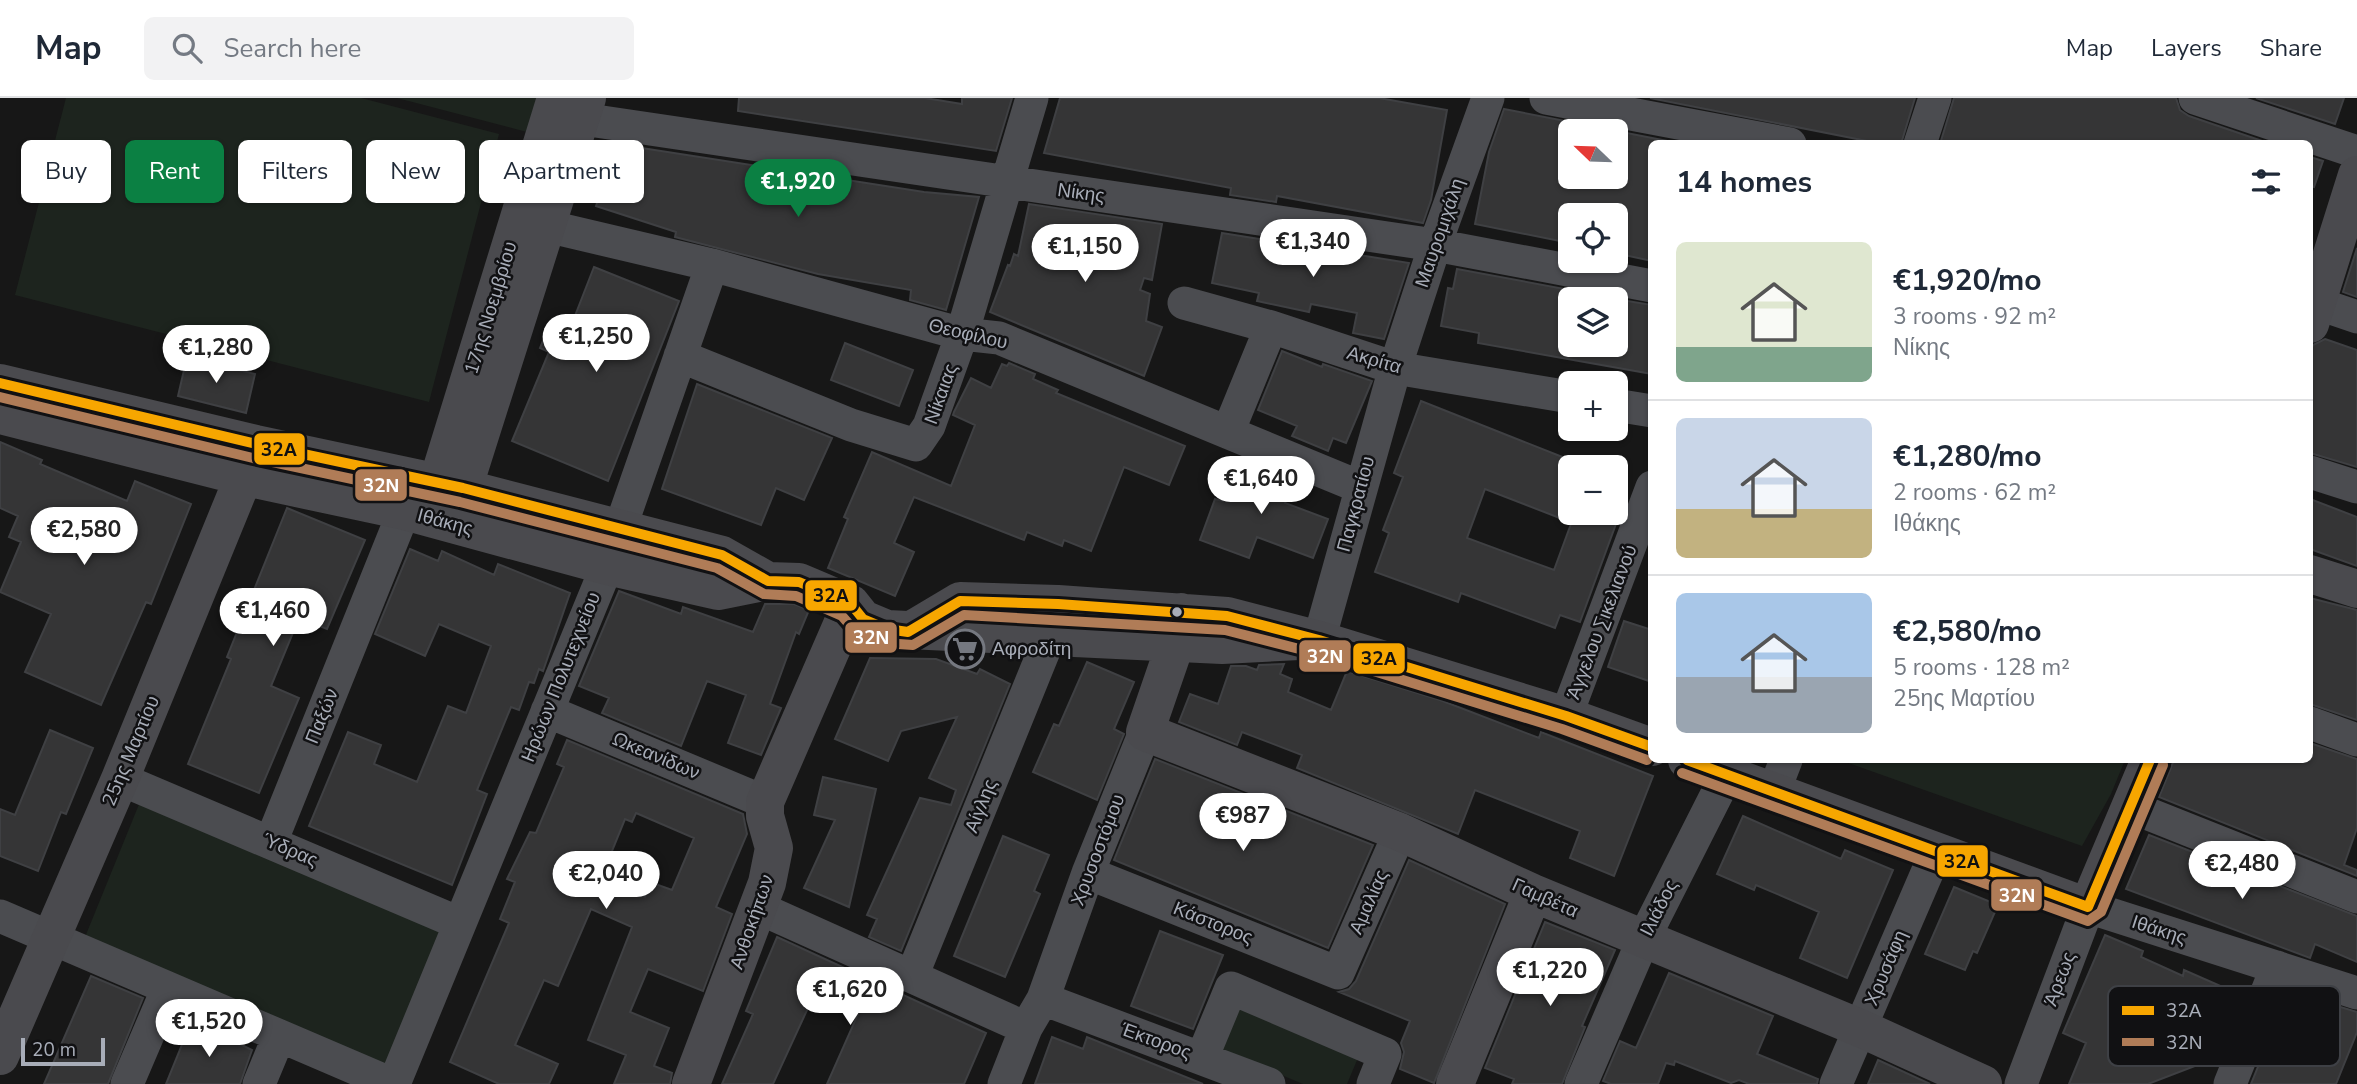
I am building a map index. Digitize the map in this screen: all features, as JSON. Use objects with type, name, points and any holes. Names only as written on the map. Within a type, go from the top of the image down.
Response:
[{"type":"street","name":"Νίκαιας","points":[[680,356],[851,425],[916,445],[926,433],[962,334],[1032,98]]},
{"type":"street","name":"Μαυρομιχάλη","points":[[1395,368],[1434,245],[1488,98]]},
{"type":"street","points":[[1546,98],[1769,140]]},
{"type":"street","points":[[1921,140],[1935,98]]},
{"type":"street","points":[[2195,98],[2357,152]]},
{"type":"street","name":"Νίκης","points":[[569,107],[1007,182],[1434,245],[1648,285]]},
{"type":"street","name":"17ης Νοεμβρίου","points":[[437,504],[534,223],[569,107]]},
{"type":"street","points":[[2313,306],[2357,175]]},
{"type":"street","name":"Θεοφίλου","points":[[534,223],[712,265],[962,334],[999,338],[1360,487]]},
{"type":"street","name":"Ηρώων Πολυτεχνείου","points":[[393,1084],[607,566],[712,265]]},
{"type":"street","name":"Ακρίτα","points":[[1184,303],[1271,327],[1395,368],[1558,395]]},
{"type":"street","points":[[2313,309],[2357,317]]},
{"type":"street","points":[[1228,432],[1271,327]]},
{"type":"street","name":"Παγκρατίου","points":[[1319,640],[1395,368]]},
{"type":"street","name":"Ιθάκης","points":[[0,383],[251,461]]},
{"type":"street","points":[[1628,407],[1648,410]]},
{"type":"street","name":"Ιθάκης","points":[[0,415],[251,461],[437,504],[619,529],[722,555],[768,582]]},
{"type":"street","name":"25ης Μαρτίου","points":[[0,1056],[120,779],[251,461]]},
{"type":"street","points":[[2313,473],[2357,487]]},
{"type":"street","name":"Άγγελου Σικελιανού","points":[[1566,716],[1648,498]]},
{"type":"street","name":"Ιθάκης","points":[[437,504],[607,566],[718,591],[768,582],[799,582],[851,604],[863,619],[875,626],[908,632],[1050,636],[1179,627],[1227,616],[1319,640],[1566,716],[1648,746]]},
{"type":"street","name":"Παξών","points":[[271,842],[437,504]]},
{"type":"street","points":[[2313,574],[2357,589]]},
{"type":"street","name":"Ιθάκης","points":[[908,632],[960,601],[1179,627]]},
{"type":"street","points":[[765,802],[851,604]]},
{"type":"street","name":"Χρυσοστόμου","points":[[1004,1084],[1026,1028],[1043,999],[1088,873],[1145,732],[1179,627]]},
{"type":"street","name":"Αίγλης","points":[[912,976],[1050,636]]},
{"type":"street","name":"Ωκεανίδων","points":[[547,710],[765,802]]},
{"type":"street","points":[[2313,724],[2357,740]]},
{"type":"street","name":"Γαμβέτα","points":[[1145,732],[1400,832],[1534,893],[1860,1028],[1983,1084]]},
{"type":"street","name":"Ιθάκης","points":[[1696,763],[1727,774],[1780,775],[1936,852],[2088,907],[2335,986]]},
{"type":"street","name":"Άρεως","points":[[2021,1084],[2088,907],[2149,763]]},
{"type":"street","name":"Ιλιάδος","points":[[1581,1084],[1643,940],[1727,774]]},
{"type":"street","name":"Ύδρας","points":[[120,779],[459,923]]},
{"type":"street","name":"Ανθοκήπων","points":[[691,1084],[759,908],[774,848],[765,816],[765,802]]},
{"type":"street","points":[[2131,807],[2357,897]]},
{"type":"street","name":"Αμαλίας","points":[[1338,973],[1400,832]]},
{"type":"street","name":"Χρυσάφη","points":[[1836,1084],[1936,852]]},
{"type":"street","name":"Κάστορος","points":[[1088,873],[1338,973]]},
{"type":"street","points":[[1455,1084],[1534,893]]},
{"type":"street","points":[[759,908],[1026,1028]]},
{"type":"street","points":[[0,916],[393,1084]]},
{"type":"street","points":[[2269,986],[2277,967]]},
{"type":"street","name":"Ιθάκης","points":[[2340,987],[2357,993]]},
{"type":"street","points":[[127,1084],[168,988]]},
{"type":"street","points":[[1202,1058],[1231,988],[1385,1054],[1381,1081]]},
{"type":"street","name":"Έκτορος","points":[[1043,999],[1269,1084]]},
{"type":"street","points":[[259,1084],[279,1036]]},
{"type":"street","points":[[2230,1084],[2237,1066]]},
{"type":"shaded area","points":[[66,98],[361,98],[499,134],[497,140],[479,140],[481,203],[429,402],[15,295],[39,203],[111,203],[111,140],[55,140]]},
{"type":"shaded area","points":[[397,98],[537,98],[527,132]]},
{"type":"shaded area","points":[[1848,763],[2124,763],[2111,794],[2082,846]]},
{"type":"shaded area","points":[[144,792],[442,928],[389,1068],[83,942]]},
{"type":"shaded area","points":[[1236,1002],[1360,1053],[1347,1084],[1303,1084],[1217,1048]]},
{"type":"building","points":[[739,98],[925,98],[962,104],[962,98],[1012,98],[996,151],[738,111]]},
{"type":"building","points":[[1060,98],[1379,98],[1447,110],[1431,200],[1423,223],[1277,196],[1276,202],[1230,195],[1231,188],[1044,153]]},
{"type":"building","points":[[1650,98],[1915,98],[1902,140],[1862,140]]},
{"type":"building","points":[[1954,98],[2176,98],[2180,110],[2189,116],[2259,140],[1941,140]]},
{"type":"building","points":[[2256,98],[2344,98],[2335,124]]},
{"type":"building","points":[[1504,109],[1558,120],[1558,189],[1628,189],[1628,133],[1663,140],[1648,140],[1648,260],[1628,256],[1628,203],[1558,203],[1558,241],[1475,224],[1489,152]]},
{"type":"building","points":[[644,148],[924,192],[979,197],[946,310],[910,300],[911,290],[818,274],[675,237],[676,232],[596,206],[597,203],[644,203]]},
{"type":"building","points":[[2313,158],[2323,161],[2313,187]]},
{"type":"building","points":[[1029,204],[1162,224],[1152,280],[1144,278],[1140,290],[1150,294],[1146,321],[1162,327],[1144,376],[990,312],[1008,265],[1010,266],[1014,254],[1018,256]]},
{"type":"building","points":[[1222,233],[1409,263],[1384,339],[1353,333],[1357,313],[1311,304],[1309,312],[1257,301],[1259,293],[1212,283]]},
{"type":"building","points":[[2357,248],[2357,297],[2343,292]]},
{"type":"building","points":[[594,267],[679,301],[608,481],[512,441],[549,352],[540,348],[552,319],[571,326]]},
{"type":"building","points":[[1457,269],[1558,288],[1558,357],[1628,357],[1628,301],[1648,304],[1648,373],[1478,343],[1479,333],[1441,326],[1448,288],[1453,289]]},
{"type":"building","points":[[2325,339],[2357,350],[2357,467],[2313,454],[2313,345]]},
{"type":"building","points":[[845,343],[913,370],[899,406],[831,380]]},
{"type":"building","points":[[1282,351],[1322,367],[1323,364],[1372,381],[1346,443],[1333,438],[1328,451],[1292,436],[1297,426],[1258,410]]},
{"type":"building","points":[[187,357],[255,374],[246,413],[178,396]]},
{"type":"building","points":[[1009,363],[1035,374],[1033,379],[1058,390],[1056,393],[1185,446],[1169,485],[1124,467],[1091,551],[1064,540],[1062,546],[1027,532],[1024,540],[914,497],[894,543],[914,552],[895,596],[828,568],[848,519],[844,517],[872,452],[951,486],[975,425],[953,415],[954,412],[971,378],[991,388],[1002,364],[1007,366]]},
{"type":"building","points":[[697,384],[832,438],[804,500],[776,488],[761,525],[662,489]]},
{"type":"building","points":[[1421,401],[1558,455],[1558,517],[1485,489],[1467,538],[1554,570],[1571,525],[1616,525],[1580,622],[1560,615],[1555,628],[1461,593],[1458,602],[1375,572],[1389,533],[1383,530],[1403,477],[1394,473]]},
{"type":"building","points":[[0,442],[42,460],[40,464],[127,501],[135,481],[191,504],[151,604],[146,602],[101,705],[25,672],[51,614],[0,592],[21,542],[9,537],[18,516],[0,508]]},
{"type":"building","points":[[1237,462],[1292,483],[1285,503],[1328,519],[1313,558],[1257,537],[1249,558],[1200,540],[1215,499],[1223,501]]},
{"type":"building","points":[[2313,500],[2357,517],[2357,566],[2313,550]]},
{"type":"building","points":[[287,508],[365,540],[327,629],[299,618],[271,686],[299,698],[259,793],[188,764],[231,659],[227,657]]},
{"type":"building","points":[[410,549],[438,561],[442,551],[494,575],[498,564],[570,593],[543,671],[539,669],[534,683],[529,682],[519,710],[511,707],[477,790],[487,794],[452,885],[309,826],[348,732],[381,745],[374,764],[417,782],[448,706],[466,713],[491,646],[439,624],[425,656],[375,634]]},
{"type":"building","points":[[619,591],[681,614],[683,607],[753,632],[765,604],[794,604],[809,610],[799,634],[796,632],[770,704],[781,708],[761,755],[728,743],[746,695],[707,681],[681,746],[602,713],[609,698],[579,686]]},
{"type":"building","points":[[2313,599],[2357,610],[2357,720],[2313,705]]},
{"type":"building","points":[[1624,621],[1648,629],[1648,681],[1608,667]]},
{"type":"building","points":[[870,658],[936,659],[977,674],[980,669],[1010,684],[901,951],[869,937],[877,919],[867,915],[920,798],[951,805],[956,790],[929,778],[957,717],[901,731],[888,761],[835,739]]},
{"type":"building","points":[[1087,662],[1134,682],[1114,729],[1124,734],[1097,800],[1033,772],[1054,724],[1059,726]]},
{"type":"building","points":[[1284,664],[1280,674],[1292,679],[1288,692],[1331,710],[1347,671],[1440,700],[1539,738],[1541,732],[1653,776],[1614,876],[1570,858],[1580,831],[1475,790],[1458,834],[1297,768],[1302,755],[1242,732],[1237,745],[1179,722],[1190,694],[1218,704],[1231,666],[1246,666],[1257,670],[1259,665]]},
{"type":"building","points":[[50,730],[93,748],[66,814],[61,812],[38,871],[0,856],[0,809],[15,815]]},
{"type":"building","points":[[567,740],[743,814],[747,834],[716,907],[732,914],[703,991],[648,969],[630,1012],[669,1028],[654,1066],[672,1073],[670,1084],[614,1084],[626,1055],[588,1040],[632,927],[591,909],[558,986],[544,980],[515,1045],[558,1064],[549,1084],[499,1084],[450,1062],[509,923],[500,919],[515,882],[507,879],[530,832],[536,833],[564,767],[557,764]],"holes":[[[636,813],[694,838],[672,890],[650,882],[645,897],[601,878],[625,819],[632,822]]]},
{"type":"building","points":[[2313,744],[2357,759],[2357,828],[2344,865],[2357,870],[2357,876],[2159,797],[2173,763],[2313,763]]},
{"type":"building","points":[[1155,759],[1373,845],[1328,948],[1114,860]]},
{"type":"building","points":[[823,777],[876,789],[849,907],[804,888],[835,820],[814,815]]},
{"type":"building","points":[[1743,816],[1841,859],[1845,850],[1893,870],[1847,978],[1800,958],[1819,912],[1756,885],[1754,890],[1717,874]]},
{"type":"building","points":[[2149,835],[2357,916],[2357,962],[2315,944],[2310,958],[2126,889]]},
{"type":"building","points":[[1003,836],[1049,855],[1034,891],[1040,894],[1005,977],[954,956]]},
{"type":"building","points":[[1409,860],[1505,904],[1434,1083],[1400,1069],[1404,1052],[1401,1043],[1410,1021],[1339,992],[1349,989],[1356,981]]},
{"type":"building","points":[[1954,887],[1998,905],[1977,953],[1973,951],[1965,970],[1925,954]]},
{"type":"building","points":[[1545,922],[1615,950],[1582,1026],[1585,1027],[1562,1084],[1512,1084],[1514,1079],[1485,1068]]},
{"type":"building","points":[[1160,931],[1223,955],[1193,1029],[1131,1006]]},
{"type":"building","points":[[2105,935],[2143,951],[2141,957],[2183,976],[2184,970],[2220,986],[2108,986],[2108,1066],[2195,1066],[2148,1084],[2069,1084],[2086,1043],[2063,1033]]},
{"type":"building","points":[[777,937],[986,1033],[964,1084],[827,1084],[858,1014],[814,995],[773,1084],[722,1084],[753,1014],[746,1011]]},
{"type":"building","points":[[1669,973],[1773,1016],[1757,1054],[1818,1079],[1817,1084],[1749,1084],[1739,1080],[1731,1083],[1675,1061],[1674,1065],[1666,1063],[1658,1084],[1611,1084],[1603,1081],[1620,1041],[1636,1048]]},
{"type":"building","points":[[91,976],[143,998],[108,1084],[44,1084]]},
{"type":"building","points":[[2340,1007],[2357,1012],[2357,1032],[2336,1084],[2251,1084],[2258,1066],[2340,1066]]},
{"type":"building","points":[[192,1020],[252,1050],[240,1084],[166,1084]]},
{"type":"building","points":[[1052,1037],[1083,1049],[1087,1037],[1203,1084],[1035,1084]]},
{"type":"building","points":[[1878,1060],[1930,1084],[1868,1084]]},
{"type":"transit line","name":"32Α","points":[[0,383],[256,444],[463,488],[722,555],[768,581],[799,582],[851,604],[863,619],[887,629],[908,632],[960,601],[1058,604],[1227,616],[1319,640],[1566,716],[1648,746]]},
{"type":"transit line","name":"32Ν","points":[[0,397],[253,458],[460,502],[717,568],[764,594],[796,596],[842,616],[855,631],[884,643],[913,645],[964,615],[1225,630],[1315,653],[1562,729],[1647,760]]},
{"type":"transit line","name":"32Α","points":[[1695,763],[2088,907],[2149,763]]},
{"type":"transit line","name":"32Ν","points":[[1682,773],[2088,921],[2101,912],[2163,765]]},
{"type":"place","name":"Αφροδίτη","points":[[965,649]]}]
